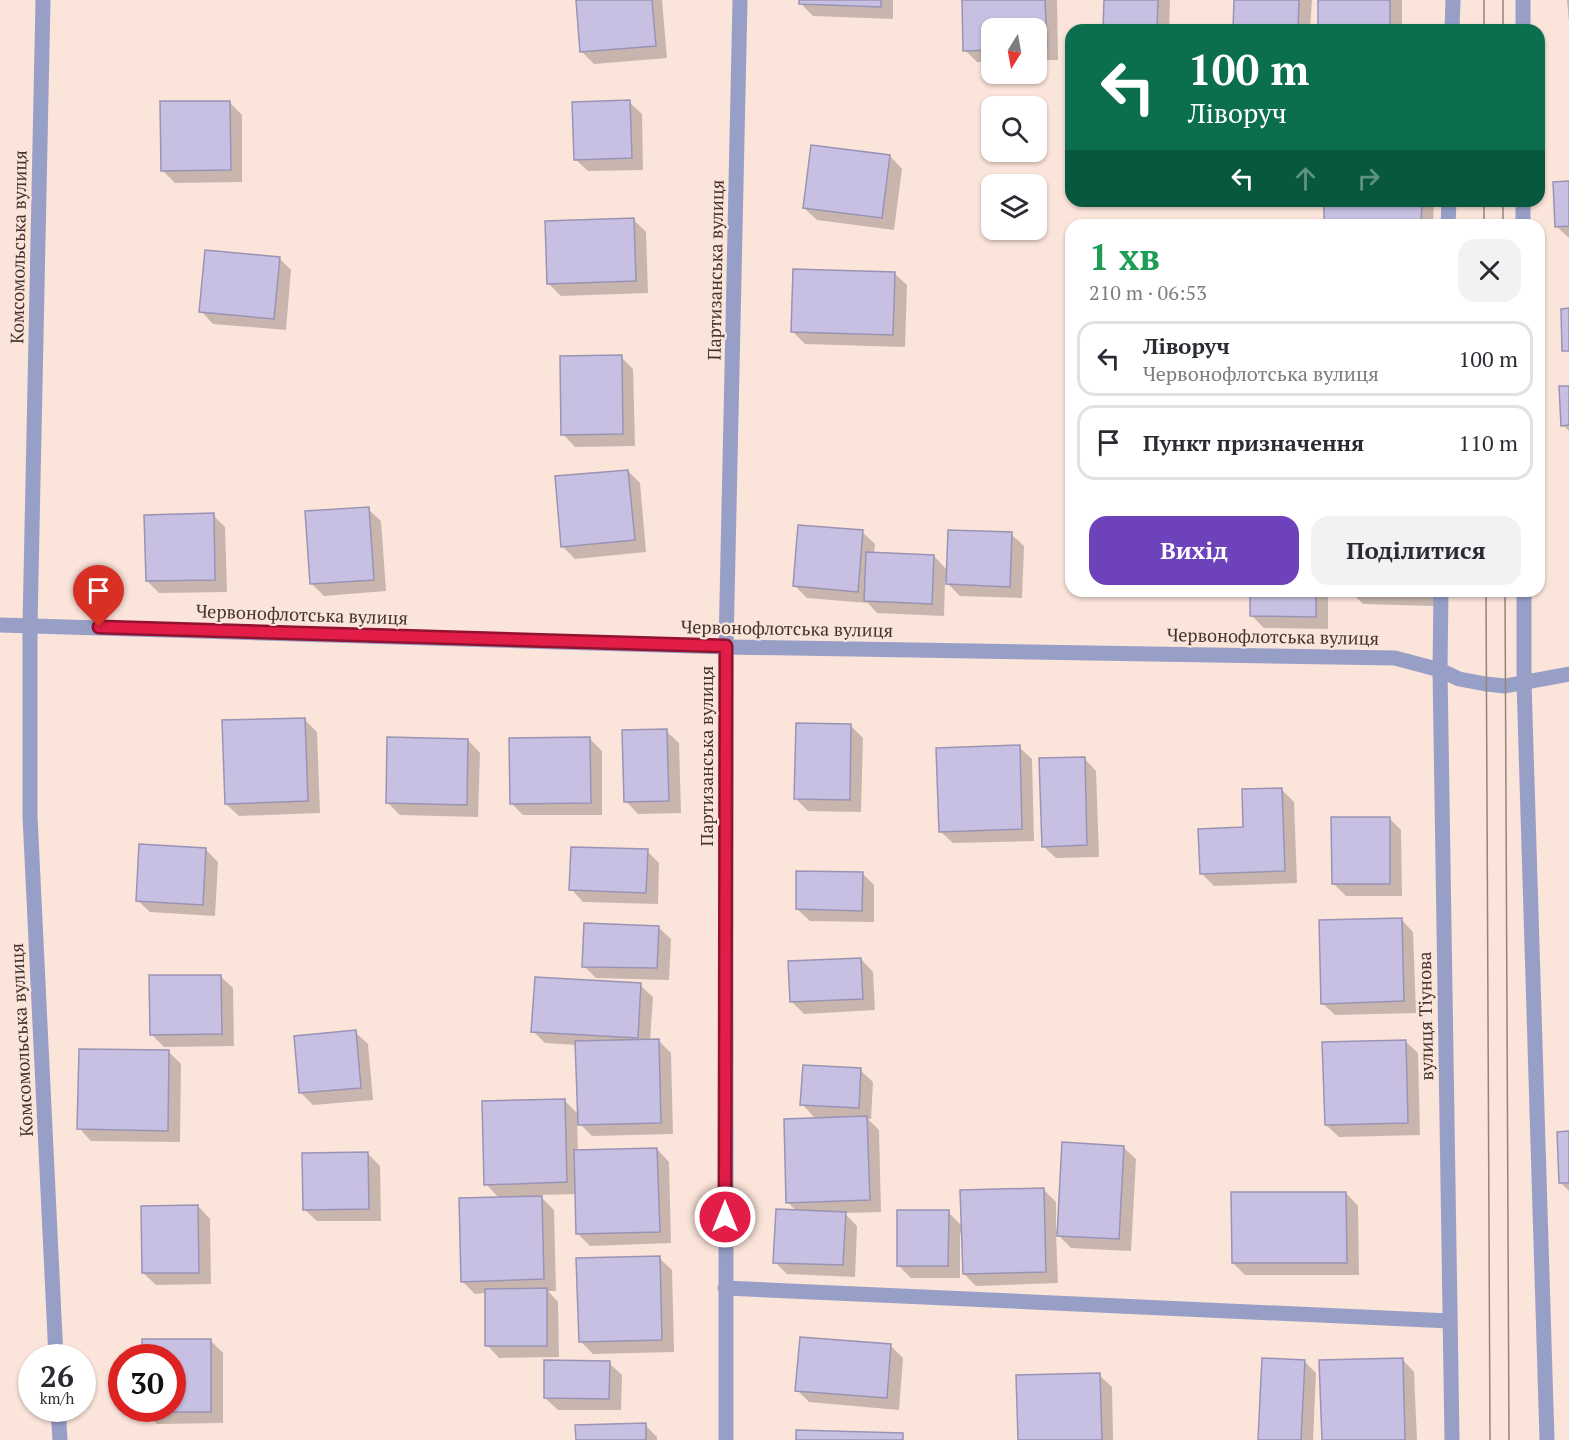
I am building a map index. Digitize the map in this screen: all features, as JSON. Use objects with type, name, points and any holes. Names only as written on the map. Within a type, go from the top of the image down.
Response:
[{"type":"street","name":"Комсомольська вулиця","points":[[43,0],[30,625],[30,816],[55,1344]]},
{"type":"street","name":"Партизанська вулиця","points":[[726,1440],[726,646],[740,0]]},
{"type":"street","points":[[1452,24],[1453,0]]},
{"type":"street","points":[[1522,0],[1523,24]]},
{"type":"street","name":"вулиця Тіунова","points":[[1441,597],[1440,669],[1452,1440]]},
{"type":"street","points":[[1524,597],[1524,682],[1547,1440]]},
{"type":"street","name":"Червонофлотська вулиця","points":[[0,625],[726,646],[1395,658],[1440,669],[1459,679],[1505,686],[1569,674]]},
{"type":"street","points":[[725,1288],[1450,1321]]},
{"type":"street","points":[[59,1422],[60,1440]]},
{"type":"building","points":[[576,0],[652,0],[656,46],[580,52]]},
{"type":"building","points":[[799,0],[881,0],[881,7],[799,4]]},
{"type":"building","points":[[962,0],[1045,0],[1046,18],[981,18],[981,50],[963,51]]},
{"type":"building","points":[[1104,0],[1158,0],[1157,24],[1103,24]]},
{"type":"building","points":[[1234,0],[1299,0],[1298,24],[1233,24]]},
{"type":"building","points":[[1318,0],[1390,0],[1390,24],[1318,24]]},
{"type":"building","points":[[630,100],[632,158],[574,160],[572,102]]},
{"type":"building","points":[[160,101],[230,101],[231,170],[161,171]]},
{"type":"building","points":[[811,145],[890,155],[882,218],[803,208]]},
{"type":"building","points":[[1569,181],[1569,226],[1555,227],[1553,182]]},
{"type":"building","points":[[1324,207],[1422,207],[1421,219],[1324,219]]},
{"type":"building","points":[[634,218],[636,281],[547,284],[545,221]]},
{"type":"building","points":[[205,250],[280,257],[274,319],[199,312]]},
{"type":"building","points":[[793,269],[895,272],[893,335],[791,332]]},
{"type":"building","points":[[1569,308],[1569,351],[1562,351],[1561,309]]},
{"type":"building","points":[[622,355],[623,434],[561,435],[560,356]]},
{"type":"building","points":[[1559,386],[1569,386],[1569,425],[1561,426]]},
{"type":"building","points":[[628,470],[635,540],[561,547],[555,476]]},
{"type":"building","points":[[369,507],[374,580],[310,584],[305,511]]},
{"type":"building","points":[[214,513],[215,580],[146,581],[144,515]]},
{"type":"building","points":[[798,525],[863,530],[858,592],[793,586]]},
{"type":"building","points":[[948,530],[1012,532],[1010,587],[946,584]]},
{"type":"building","points":[[866,552],[934,555],[932,604],[864,601]]},
{"type":"building","points":[[1250,597],[1316,597],[1316,617],[1250,616]]},
{"type":"building","points":[[305,718],[308,801],[225,804],[222,720]]},
{"type":"building","points":[[796,723],[851,724],[850,800],[794,799]]},
{"type":"building","points":[[667,729],[669,801],[624,802],[622,730]]},
{"type":"building","points":[[387,737],[468,739],[467,805],[386,803]]},
{"type":"building","points":[[590,737],[591,803],[510,804],[509,738]]},
{"type":"building","points":[[1020,745],[1022,829],[939,832],[936,748]]},
{"type":"building","points":[[1085,757],[1087,845],[1042,847],[1039,758]]},
{"type":"building","points":[[1282,788],[1285,871],[1200,874],[1198,829],[1243,827],[1242,789]]},
{"type":"building","points":[[1331,817],[1390,817],[1390,884],[1332,884]]},
{"type":"building","points":[[139,844],[206,848],[203,905],[136,901]]},
{"type":"building","points":[[571,847],[648,849],[646,893],[569,890]]},
{"type":"building","points":[[796,871],[863,872],[862,911],[796,909]]},
{"type":"building","points":[[1402,918],[1404,1001],[1321,1004],[1319,920]]},
{"type":"building","points":[[584,923],[659,926],[657,968],[582,967]]},
{"type":"building","points":[[861,958],[863,999],[790,1002],[788,961]]},
{"type":"building","points":[[149,975],[221,975],[222,1034],[150,1035]]},
{"type":"building","points":[[535,977],[641,983],[638,1038],[531,1032]]},
{"type":"building","points":[[356,1030],[361,1088],[299,1093],[294,1036]]},
{"type":"building","points":[[659,1039],[661,1123],[578,1125],[575,1041]]},
{"type":"building","points":[[1406,1040],[1408,1123],[1325,1125],[1322,1042]]},
{"type":"building","points":[[79,1049],[169,1050],[168,1131],[77,1129]]},
{"type":"building","points":[[803,1065],[861,1068],[859,1108],[800,1105]]},
{"type":"building","points":[[565,1099],[567,1182],[484,1185],[482,1101]]},
{"type":"building","points":[[867,1116],[870,1200],[786,1203],[784,1119]]},
{"type":"building","points":[[1569,1131],[1569,1183],[1559,1183],[1557,1132]]},
{"type":"building","points":[[1062,1142],[1124,1146],[1119,1239],[1057,1236]]},
{"type":"building","points":[[657,1148],[660,1232],[576,1234],[574,1150]]},
{"type":"building","points":[[368,1152],[369,1209],[303,1210],[302,1153]]},
{"type":"building","points":[[1044,1188],[1046,1272],[963,1274],[960,1190]]},
{"type":"building","points":[[1231,1192],[1346,1192],[1347,1263],[1232,1263]]},
{"type":"building","points":[[542,1196],[544,1279],[461,1282],[459,1198]]},
{"type":"building","points":[[198,1205],[199,1273],[142,1273],[141,1206]]},
{"type":"building","points":[[776,1209],[846,1212],[843,1265],[773,1263]]},
{"type":"building","points":[[897,1210],[949,1210],[948,1266],[897,1266]]},
{"type":"building","points":[[660,1256],[662,1340],[579,1342],[576,1258]]},
{"type":"building","points":[[547,1288],[547,1346],[485,1346],[485,1289]]},
{"type":"building","points":[[800,1337],[891,1344],[887,1398],[795,1391]]},
{"type":"building","points":[[142,1339],[211,1339],[211,1412],[186,1412],[186,1344],[142,1344]]},
{"type":"building","points":[[1262,1358],[1305,1360],[1301,1440],[1258,1440]]},
{"type":"building","points":[[1403,1358],[1405,1440],[1322,1440],[1319,1360]]},
{"type":"building","points":[[544,1360],[610,1361],[609,1399],[544,1398]]},
{"type":"building","points":[[1100,1373],[1102,1440],[1018,1440],[1016,1375]]},
{"type":"building","points":[[646,1423],[646,1440],[576,1440],[575,1425]]},
{"type":"building","points":[[796,1430],[903,1433],[903,1440],[796,1440]]},
{"type":"tram line","points":[[1484,0],[1484,24]]},
{"type":"tram line","points":[[1503,0],[1503,24]]},
{"type":"tram line","points":[[1484,207],[1484,219]]},
{"type":"tram line","points":[[1503,207],[1503,219]]},
{"type":"tram line","points":[[1486,597],[1490,1440]]},
{"type":"tram line","points":[[1505,597],[1509,1440]]},
{"type":"route","points":[[99,627],[726,646],[725,1217]]}]
